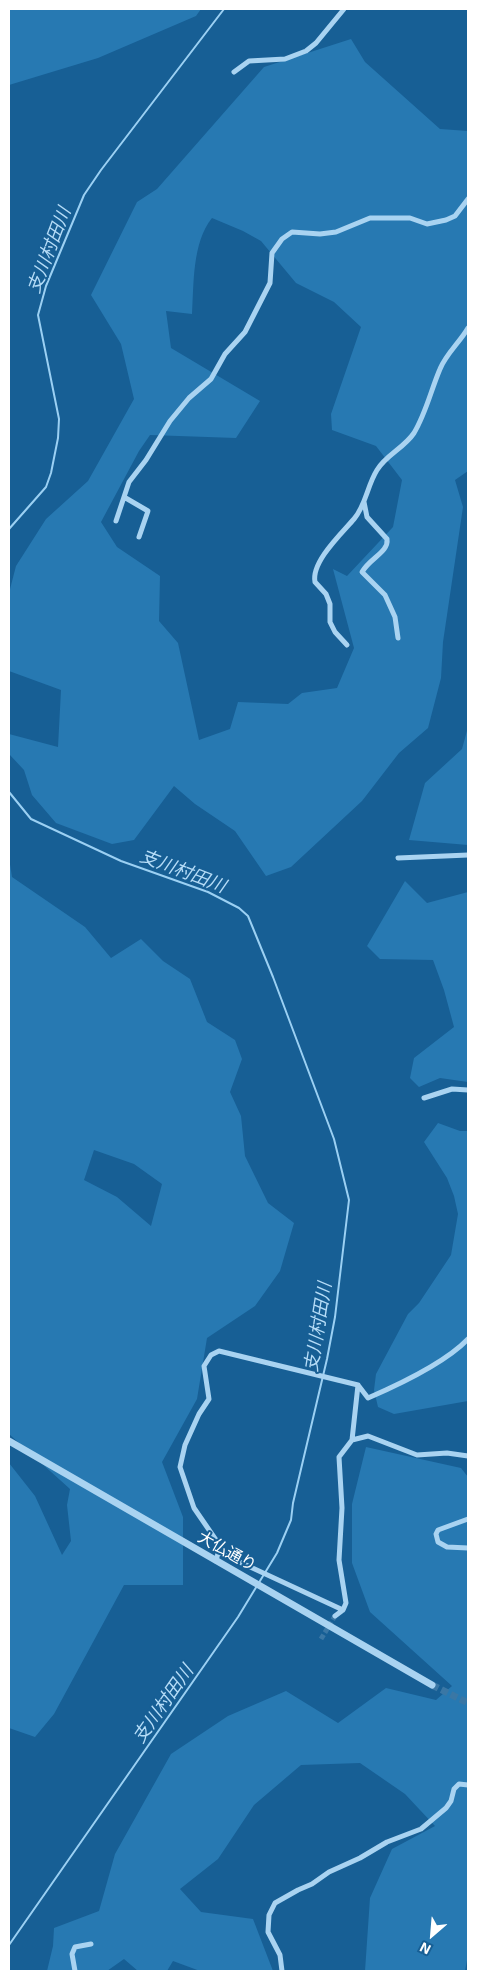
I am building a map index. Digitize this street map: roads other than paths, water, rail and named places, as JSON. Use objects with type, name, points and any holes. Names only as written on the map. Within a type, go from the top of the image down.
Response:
[{"type":"street","points":[[234,72],[248,61],[285,59],[306,51],[344,9]]},
{"type":"street","points":[[116,522],[130,482],[170,421],[189,398],[211,379],[224,354],[245,332],[270,283],[272,253],[282,239],[292,232],[320,234],[336,232],[370,218],[410,218],[427,224],[446,220],[455,216],[468,199]]},
{"type":"street","points":[[347,645],[335,632],[330,622],[330,604],[326,594],[315,582],[316,567],[339,536],[360,513],[376,471],[386,458],[411,438],[431,396],[441,367],[468,328]]},
{"type":"street","points":[[124,497],[148,511],[139,537]]},
{"type":"street","points":[[364,502],[367,517],[387,539],[388,543],[385,551],[371,559],[362,572],[385,595],[395,617],[398,638]]},
{"type":"street","points":[[398,858],[468,855]]},
{"type":"street","points":[[424,1098],[452,1089],[468,1090]]},
{"type":"street","points":[[216,1561],[218,1552],[216,1540],[194,1508],[180,1467],[185,1445],[199,1414],[209,1399],[204,1366],[207,1360],[219,1351],[358,1385],[368,1398],[391,1388],[457,1350],[468,1339]]},
{"type":"street","points":[[335,1616],[343,1610],[346,1603],[339,1560],[342,1508],[339,1456],[352,1440],[358,1385]]},
{"type":"street","points":[[352,1440],[368,1436],[417,1455],[447,1452],[468,1456]]},
{"type":"street","name":"大仏通り","points":[[9,1441],[432,1685]]},
{"type":"street","points":[[468,1519],[438,1530],[436,1534],[438,1542],[447,1548],[468,1548]]},
{"type":"street","points":[[218,1552],[343,1610]]},
{"type":"street","points":[[282,1971],[280,1955],[268,1932],[269,1915],[275,1903],[387,1842],[421,1830],[446,1808],[451,1801],[454,1789],[459,1784],[468,1785]]},
{"type":"street","points":[[75,1971],[72,1954],[75,1948],[91,1944]]},
{"type":"waterway","name":"支川村田川","points":[[9,529],[46,487],[51,473],[58,438],[59,419],[38,315],[46,286],[84,195],[224,9]]},
{"type":"waterway","name":"支川村田川","points":[[9,792],[31,819],[121,861],[208,892],[239,908],[248,916],[334,1139],[349,1200],[335,1317],[327,1359],[293,1503],[291,1520],[277,1553],[238,1617],[9,1945]]},
{"type":"tunnel","points":[[321,1639],[335,1616]]},
{"type":"tunnel","points":[[432,1685],[468,1703]]}]
